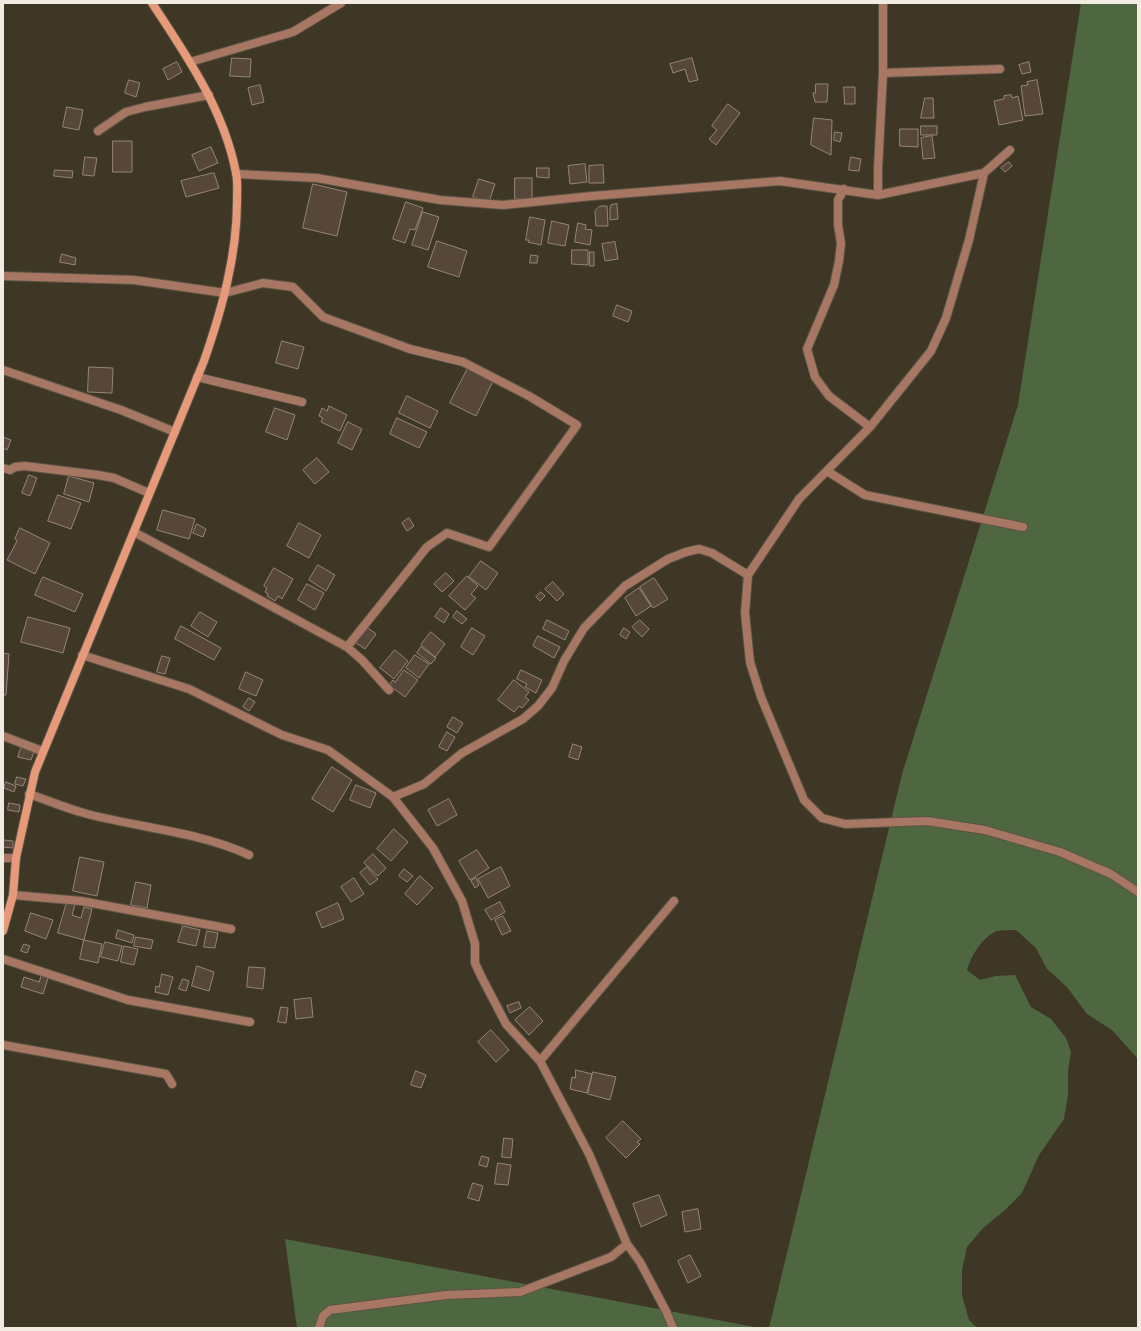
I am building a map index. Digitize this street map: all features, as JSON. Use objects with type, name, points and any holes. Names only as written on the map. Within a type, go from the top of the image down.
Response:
[{"type":"street","points":[[3,930],[13,895],[16,858],[29,794],[42,751],[197,377],[220,316],[230,273],[237,218],[236,174],[221,123],[209,95],[190,62],[152,3]]},
{"type":"street","points":[[190,62],[293,32],[341,3]]},
{"type":"street","points":[[878,195],[883,73],[883,3]]},
{"type":"street","points":[[883,73],[1000,69]]},
{"type":"street","points":[[98,131],[126,112],[209,95]]},
{"type":"street","points":[[236,174],[318,178],[440,200],[503,206],[592,196],[780,181],[878,195],[984,173],[1010,150]]},
{"type":"street","points":[[984,173],[968,240],[946,318],[931,350],[870,427],[799,499],[748,575],[745,613],[752,669],[760,697],[804,800],[822,818],[845,824],[927,821],[985,830],[1060,852],[1111,874],[1138,892]]},
{"type":"street","points":[[844,189],[838,200],[838,225],[841,243],[840,261],[834,285],[807,349],[815,377],[829,396],[870,427]]},
{"type":"street","points":[[3,276],[134,280],[225,293],[263,283],[293,287],[322,317],[410,349],[463,362],[529,396],[576,425],[489,547],[447,532],[427,547],[347,648]]},
{"type":"street","points":[[3,370],[120,410],[175,432]]},
{"type":"street","points":[[197,377],[302,402]]},
{"type":"street","points":[[3,468],[10,470],[15,467],[25,466],[98,475],[114,478],[149,493]]},
{"type":"street","points":[[826,471],[865,495],[1023,527]]},
{"type":"street","points":[[134,532],[347,648],[362,660],[389,690]]},
{"type":"street","points":[[393,797],[424,784],[462,753],[523,719],[538,706],[552,688],[564,661],[584,628],[625,586],[662,562],[686,552],[699,549],[712,553],[748,575]]},
{"type":"street","points":[[82,655],[189,689],[282,735],[328,750],[393,797],[433,848],[462,901],[475,944],[475,963],[506,1024],[540,1061],[589,1154],[627,1244],[640,1262],[666,1310],[673,1328]]},
{"type":"street","points":[[3,736],[42,751]]},
{"type":"street","points":[[29,794],[84,813],[160,829],[232,847],[249,855]]},
{"type":"street","points":[[3,858],[16,858]]},
{"type":"street","points":[[13,895],[81,901],[231,929]]},
{"type":"street","points":[[540,1061],[674,901]]},
{"type":"street","points":[[3,959],[128,1000],[250,1022]]},
{"type":"street","points":[[3,1045],[166,1074],[172,1084]]},
{"type":"street","points":[[319,1328],[323,1316],[330,1310],[446,1295],[520,1292],[611,1257],[627,1244]]},
{"type":"green space","points":[[1081,3],[1138,3],[1138,1059],[1112,1030],[1087,1014],[1067,987],[1047,969],[1036,948],[1016,930],[997,931],[987,937],[978,947],[967,970],[980,980],[996,976],[1015,975],[1031,1007],[1051,1019],[1066,1038],[1071,1052],[1068,1070],[1068,1095],[1064,1119],[1039,1155],[1022,1193],[1005,1210],[983,1228],[967,1247],[962,1270],[962,1295],[969,1320],[977,1328],[769,1328],[902,774],[1018,405]]},
{"type":"green space","points":[[285,1239],[760,1328],[297,1328]]},
{"type":"building","points":[[232,58],[251,59],[250,77],[230,76]]},
{"type":"building","points":[[692,58],[698,80],[689,82],[685,69],[673,73],[670,64]]},
{"type":"building","points":[[177,62],[182,72],[168,80],[163,69]]},
{"type":"building","points":[[1029,62],[1031,72],[1022,74],[1019,65]]},
{"type":"building","points":[[129,80],[140,83],[136,97],[125,93]]},
{"type":"building","points":[[1037,80],[1043,114],[1025,116],[1021,86],[1028,85],[1027,82]]},
{"type":"building","points":[[816,84],[828,84],[827,102],[815,102],[813,93],[815,93]]},
{"type":"building","points":[[260,85],[264,102],[252,105],[248,88]]},
{"type":"building","points":[[844,87],[855,87],[855,104],[845,104]]},
{"type":"building","points":[[1011,95],[1012,98],[1018,96],[1023,120],[999,125],[994,101],[1004,99],[1004,96]]},
{"type":"building","points":[[925,98],[933,98],[934,118],[921,118]]},
{"type":"building","points":[[728,104],[740,113],[716,145],[709,139],[717,130],[712,126]]},
{"type":"building","points":[[67,107],[83,110],[79,130],[63,127]]},
{"type":"building","points":[[814,118],[832,120],[831,155],[811,145]]},
{"type":"building","points":[[921,126],[937,126],[937,135],[921,135]]},
{"type":"building","points":[[900,129],[918,129],[918,147],[900,146]]},
{"type":"building","points":[[835,132],[842,133],[840,142],[834,140]]},
{"type":"building","points":[[932,136],[935,158],[923,159],[921,138]]},
{"type":"building","points":[[113,141],[132,141],[132,172],[113,172]]},
{"type":"building","points":[[211,147],[218,163],[199,171],[192,155]]},
{"type":"building","points":[[85,157],[97,158],[94,176],[83,175]]},
{"type":"building","points":[[851,157],[861,159],[859,171],[849,170]]},
{"type":"building","points":[[1009,162],[1012,166],[1005,172],[1001,168]]},
{"type":"building","points":[[585,164],[587,182],[570,184],[568,166]]},
{"type":"building","points":[[603,165],[604,183],[589,183],[589,166]]},
{"type":"building","points":[[537,168],[549,168],[549,178],[537,177]]},
{"type":"building","points":[[55,170],[73,171],[72,178],[54,176]]},
{"type":"building","points":[[214,173],[219,188],[186,197],[181,181]]},
{"type":"building","points":[[515,178],[532,178],[532,199],[515,199]]},
{"type":"building","points":[[479,179],[495,184],[489,202],[473,197]]},
{"type":"building","points":[[313,184],[347,192],[337,236],[303,228]]},
{"type":"building","points":[[406,202],[423,208],[415,230],[410,229],[405,243],[393,239]]},
{"type":"building","points":[[617,204],[618,219],[610,220],[611,205]]},
{"type":"building","points":[[600,206],[607,206],[608,226],[596,226],[595,211]]},
{"type":"building","points":[[423,212],[439,217],[428,250],[412,245]]},
{"type":"building","points":[[530,217],[545,220],[541,245],[528,242],[529,240],[526,240]]},
{"type":"building","points":[[552,221],[569,225],[565,246],[548,243]]},
{"type":"building","points":[[578,223],[586,225],[585,229],[592,230],[590,245],[575,242]]},
{"type":"building","points":[[437,241],[467,251],[459,277],[428,267]]},
{"type":"building","points":[[615,242],[618,259],[605,261],[602,244]]},
{"type":"building","points":[[572,250],[588,250],[588,265],[572,264]]},
{"type":"building","points":[[590,252],[594,252],[594,266],[590,266]]},
{"type":"building","points":[[62,254],[76,258],[75,265],[60,262]]},
{"type":"building","points":[[531,255],[538,256],[537,263],[530,263]]},
{"type":"building","points":[[617,305],[632,311],[628,322],[613,316]]},
{"type":"building","points":[[282,341],[304,347],[298,369],[276,363]]},
{"type":"building","points":[[89,367],[113,368],[112,393],[88,392]]},
{"type":"building","points":[[468,368],[493,381],[476,416],[450,403]]},
{"type":"building","points":[[407,396],[438,411],[430,428],[399,413]]},
{"type":"building","points":[[329,406],[347,415],[340,431],[321,422],[323,418],[319,416],[322,408],[327,411]]},
{"type":"building","points":[[275,408],[295,415],[287,440],[266,432]]},
{"type":"building","points":[[397,418],[427,432],[419,448],[390,434]]},
{"type":"building","points":[[348,422],[362,429],[352,450],[338,443]]},
{"type":"building","points":[[3,437],[11,440],[7,450],[3,448]]},
{"type":"building","points":[[317,458],[329,472],[315,484],[303,470]]},
{"type":"building","points":[[29,475],[37,478],[30,496],[22,493]]},
{"type":"building","points":[[69,476],[94,483],[89,502],[64,494]]},
{"type":"building","points":[[58,495],[81,503],[71,529],[48,521]]},
{"type":"building","points":[[163,510],[195,519],[189,539],[157,530]]},
{"type":"building","points":[[409,518],[414,526],[407,531],[402,523]]},
{"type":"building","points":[[299,523],[321,535],[309,558],[287,546]]},
{"type":"building","points":[[197,524],[206,529],[203,537],[193,533]]},
{"type":"building","points":[[20,528],[50,543],[35,574],[7,560],[17,541],[15,539]]},
{"type":"building","points":[[481,561],[498,573],[486,590],[469,577]]},
{"type":"building","points":[[318,565],[335,575],[326,591],[309,580]]},
{"type":"building","points":[[274,568],[293,579],[282,599],[278,596],[275,601],[267,596],[268,594],[265,592],[267,588],[264,586]]},
{"type":"building","points":[[446,573],[454,581],[442,592],[434,584]]},
{"type":"building","points":[[467,576],[478,586],[471,594],[476,598],[465,610],[449,596]]},
{"type":"building","points":[[43,577],[83,594],[75,612],[35,595]]},
{"type":"building","points":[[654,578],[668,599],[653,608],[640,587]]},
{"type":"building","points":[[553,582],[564,594],[557,601],[545,589]]},
{"type":"building","points":[[307,584],[324,593],[315,610],[298,600]]},
{"type":"building","points":[[639,588],[651,606],[636,616],[625,598]]},
{"type":"building","points":[[541,592],[545,596],[540,601],[536,597]]},
{"type":"building","points":[[441,608],[449,614],[444,623],[435,617]]},
{"type":"building","points":[[457,611],[467,619],[462,624],[453,617]]},
{"type":"building","points":[[200,612],[217,622],[208,637],[191,626]]},
{"type":"building","points":[[28,617],[70,628],[63,653],[21,642]]},
{"type":"building","points":[[547,620],[569,631],[565,640],[543,629]]},
{"type":"building","points":[[640,620],[649,629],[642,637],[632,627]]},
{"type":"building","points":[[181,626],[221,648],[214,660],[175,639]]},
{"type":"building","points":[[368,628],[376,634],[365,649],[356,643]]},
{"type":"building","points":[[472,628],[485,636],[473,655],[461,647]]},
{"type":"building","points":[[624,628],[630,632],[626,639],[620,635]]},
{"type":"building","points":[[431,632],[445,644],[435,657],[421,645]]},
{"type":"building","points":[[538,636],[560,647],[554,658],[533,646]]},
{"type":"building","points":[[421,647],[436,658],[431,664],[417,653]]},
{"type":"building","points":[[395,650],[408,661],[394,679],[380,668]]},
{"type":"building","points":[[3,653],[9,654],[6,695],[3,695]]},
{"type":"building","points":[[415,655],[429,664],[419,678],[406,668]]},
{"type":"building","points":[[162,656],[170,658],[165,674],[157,672]]},
{"type":"building","points":[[404,670],[418,680],[405,697],[389,685],[393,680],[395,682]]},
{"type":"building","points":[[521,670],[542,680],[536,693],[525,687],[527,684],[517,679]]},
{"type":"building","points":[[246,672],[263,680],[256,696],[239,689]]},
{"type":"building","points":[[514,680],[529,692],[525,697],[529,700],[522,708],[519,706],[514,712],[498,700]]},
{"type":"building","points":[[249,698],[255,702],[249,711],[243,707]]},
{"type":"building","points":[[453,717],[463,723],[457,733],[447,727]]},
{"type":"building","points":[[447,732],[455,737],[447,751],[439,747]]},
{"type":"building","points":[[573,744],[582,747],[578,760],[569,757]]},
{"type":"building","points":[[21,748],[34,752],[31,760],[18,757]]},
{"type":"building","points":[[332,767],[352,780],[333,812],[312,799]]},
{"type":"building","points":[[17,777],[26,779],[23,786],[15,784]]},
{"type":"building","points":[[6,782],[16,786],[14,792],[4,788]]},
{"type":"building","points":[[356,785],[376,793],[370,808],[350,800]]},
{"type":"building","points":[[449,799],[457,815],[437,826],[428,810]]},
{"type":"building","points":[[9,803],[20,805],[19,812],[8,810]]},
{"type":"building","points":[[394,829],[408,842],[391,861],[377,849]]},
{"type":"building","points":[[4,840],[13,841],[13,848],[3,847]]},
{"type":"building","points":[[477,850],[489,868],[470,880],[459,861]]},
{"type":"building","points":[[373,854],[386,868],[378,876],[364,863]]},
{"type":"building","points":[[80,857],[104,862],[97,896],[73,891]]},
{"type":"building","points":[[367,867],[378,879],[370,885],[360,873]]},
{"type":"building","points":[[501,867],[510,886],[488,898],[478,879]]},
{"type":"building","points":[[404,869],[413,876],[407,882],[399,876]]},
{"type":"building","points":[[420,876],[433,888],[417,905],[405,894]]},
{"type":"building","points":[[354,878],[364,894],[351,902],[341,887]]},
{"type":"building","points":[[476,878],[479,885],[475,888],[471,881]]},
{"type":"building","points":[[136,882],[151,885],[147,908],[131,905]]},
{"type":"building","points":[[67,902],[75,905],[72,915],[81,918],[84,907],[92,909],[84,940],[58,933]]},
{"type":"building","points":[[500,902],[505,912],[491,920],[485,910]]},
{"type":"building","points":[[338,903],[344,919],[322,928],[316,913]]},
{"type":"building","points":[[31,913],[53,920],[46,939],[25,931]]},
{"type":"building","points":[[503,916],[511,931],[502,935],[495,920]]},
{"type":"building","points":[[183,926],[200,930],[196,946],[178,942]]},
{"type":"building","points":[[118,930],[134,935],[132,943],[116,938]]},
{"type":"building","points":[[207,931],[218,933],[215,948],[204,947]]},
{"type":"building","points":[[136,937],[153,940],[151,949],[134,946]]},
{"type":"building","points":[[84,940],[102,944],[98,963],[80,959]]},
{"type":"building","points":[[105,942],[122,946],[118,961],[101,957]]},
{"type":"building","points":[[24,944],[30,946],[27,953],[21,951]]},
{"type":"building","points":[[124,946],[138,949],[134,965],[121,962]]},
{"type":"building","points":[[197,966],[214,972],[209,991],[192,986]]},
{"type":"building","points":[[249,967],[265,968],[263,989],[247,987]]},
{"type":"building","points":[[42,973],[49,975],[43,994],[21,987],[24,977],[39,982]]},
{"type":"building","points":[[162,974],[173,977],[168,995],[155,992],[156,986],[159,987]]},
{"type":"building","points":[[183,979],[189,981],[186,991],[179,989]]},
{"type":"building","points":[[311,998],[313,1017],[296,1019],[294,1000]]},
{"type":"building","points":[[519,1002],[521,1008],[510,1013],[507,1006]]},
{"type":"building","points":[[281,1007],[288,1008],[286,1023],[278,1022]]},
{"type":"building","points":[[530,1007],[543,1021],[529,1035],[515,1020]]},
{"type":"building","points":[[491,1030],[509,1050],[496,1062],[478,1042]]},
{"type":"building","points":[[576,1070],[592,1074],[587,1093],[570,1089],[572,1077],[575,1078]]},
{"type":"building","points":[[416,1071],[426,1075],[421,1088],[411,1085]]},
{"type":"building","points":[[593,1072],[616,1077],[610,1100],[588,1094]]},
{"type":"building","points":[[623,1121],[641,1139],[637,1142],[640,1144],[626,1158],[606,1138]]},
{"type":"building","points":[[504,1138],[513,1139],[511,1158],[502,1157]]},
{"type":"building","points":[[482,1156],[489,1158],[487,1167],[479,1165]]},
{"type":"building","points":[[498,1163],[511,1165],[508,1185],[495,1184]]},
{"type":"building","points":[[473,1183],[483,1186],[479,1201],[468,1198]]},
{"type":"building","points":[[659,1195],[667,1215],[641,1227],[633,1204]]},
{"type":"building","points":[[698,1209],[701,1229],[685,1232],[682,1212]]},
{"type":"building","points":[[690,1255],[701,1276],[688,1283],[678,1261]]}]
